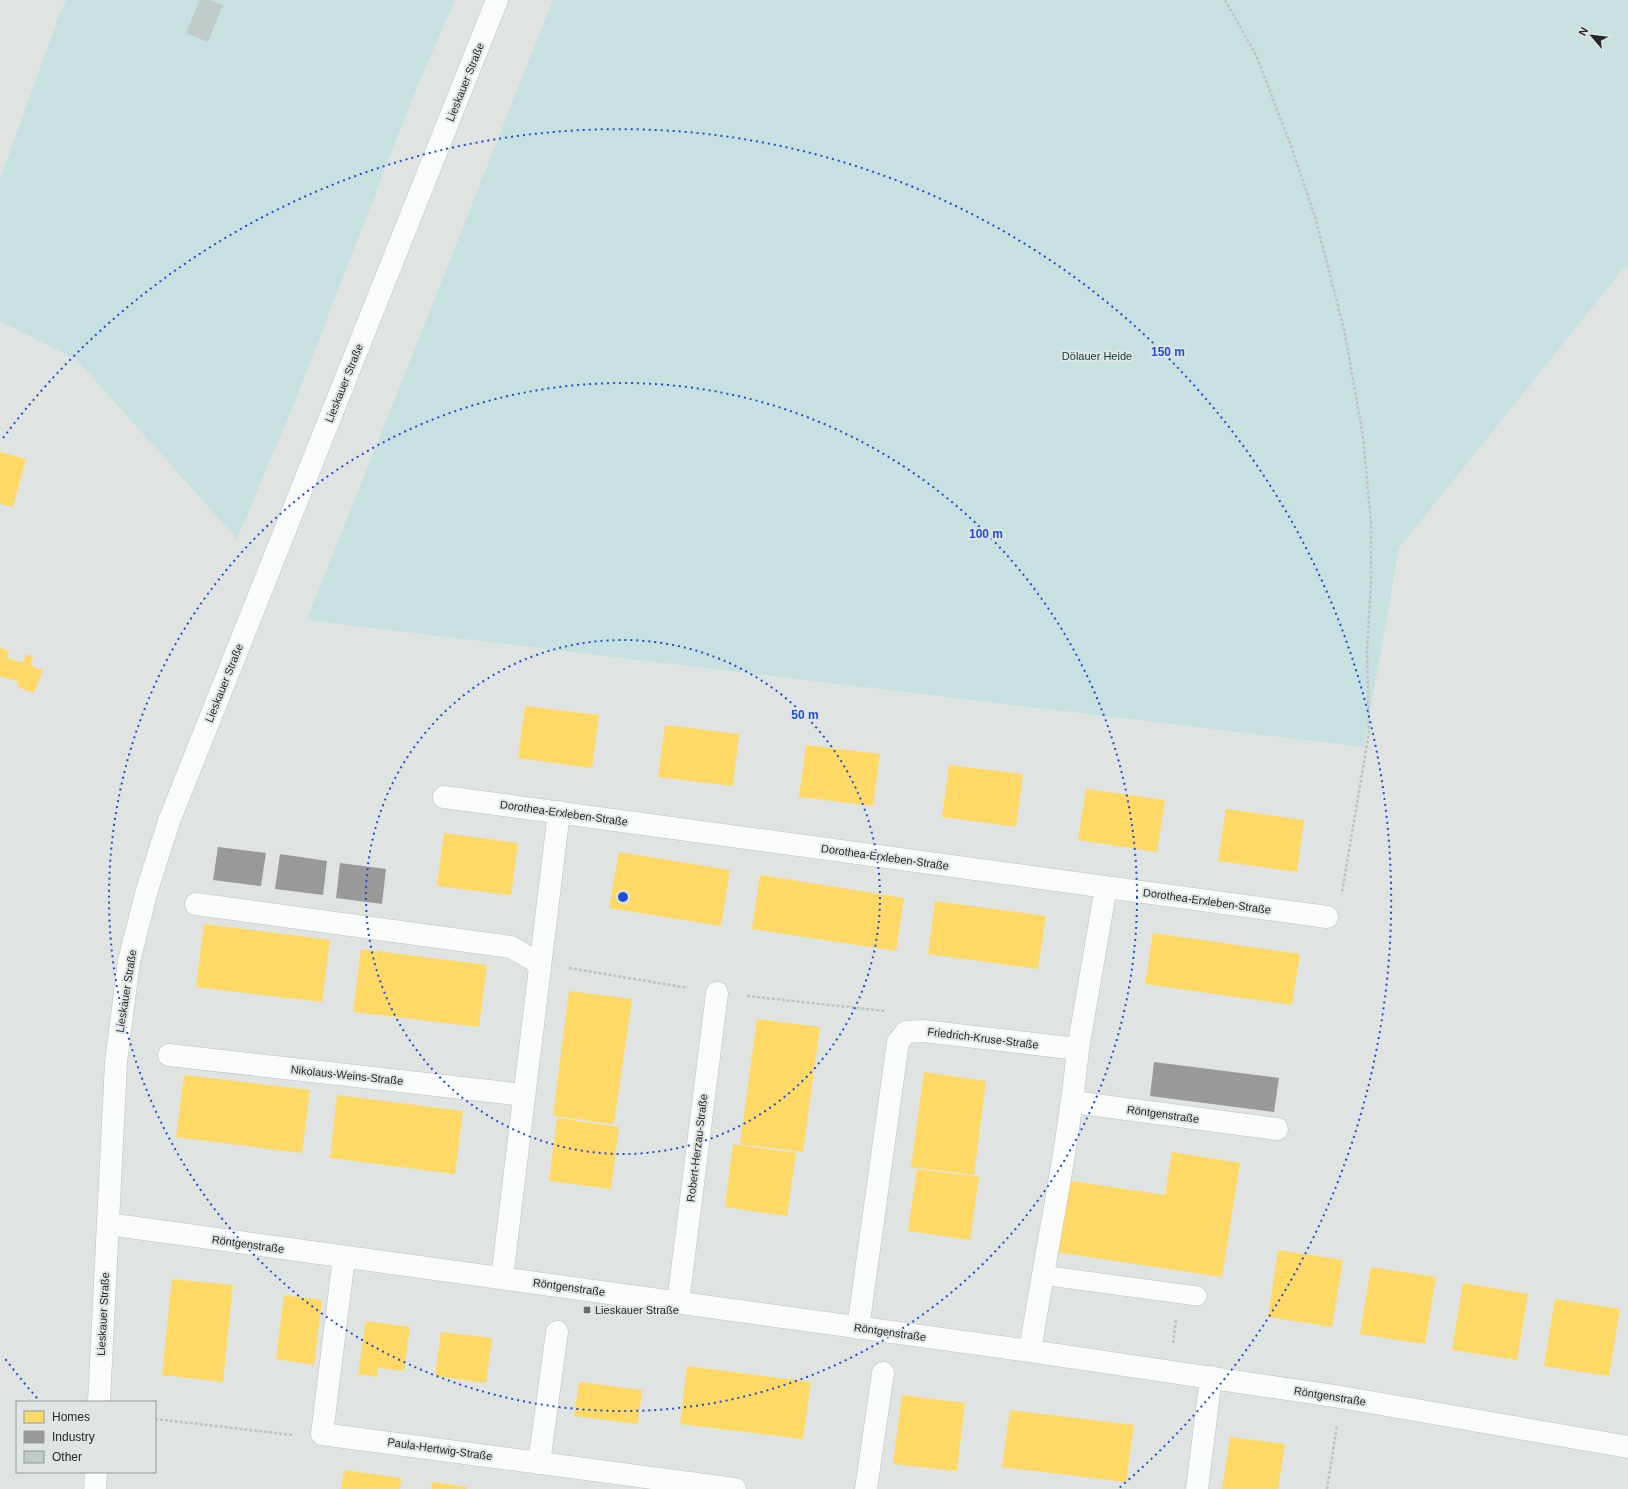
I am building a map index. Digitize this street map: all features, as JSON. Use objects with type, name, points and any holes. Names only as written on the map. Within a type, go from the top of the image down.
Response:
[{"type":"street","name":"Lieskauer Straße","points":[[99,1401],[116,1062],[129,961],[147,890],[174,806],[498,0]]},
{"type":"street","name":"Dorothea-Erxleben-Straße","points":[[444,797],[1327,917]]},
{"type":"street","points":[[502,1278],[559,812]]},
{"type":"street","points":[[1030,1350],[1073,1102],[1078,1049],[1106,887]]},
{"type":"street","points":[[196,904],[511,947],[540,964]]},
{"type":"street","name":"Robert-Herzau-Straße","points":[[678,1303],[717,993]]},
{"type":"street","name":"Friedrich-Kruse-Straße","points":[[858,1328],[898,1042],[906,1032],[923,1031],[1078,1049]]},
{"type":"street","name":"Nikolaus-Weins-Straße","points":[[169,1055],[524,1095]]},
{"type":"street","name":"Röntgenstraße","points":[[1073,1102],[1277,1129]]},
{"type":"street","name":"Röntgenstraße","points":[[108,1224],[858,1328],[1030,1350],[1341,1397],[1628,1447]]},
{"type":"street","points":[[322,1434],[344,1257]]},
{"type":"street","points":[[540,1463],[557,1332]]},
{"type":"street","points":[[866,1489],[883,1373]]},
{"type":"street","points":[[1197,1489],[1211,1377]]},
{"type":"street","name":"Paula-Hertwig-Straße","points":[[322,1434],[735,1489]]},
{"type":"street","points":[[95,1489],[96,1473]]},
{"type":"lane","points":[[1042,1275],[1188,1295]]},
{"type":"path","points":[[1225,0],[1256,55],[1291,146],[1315,217],[1344,329],[1363,436],[1371,523],[1371,582],[1368,652],[1370,732],[1338,915],[1327,917]]},
{"type":"path","points":[[1169,1371],[1188,1295]]},
{"type":"path","points":[[1327,1489],[1341,1397]]},
{"type":"path","points":[[156,1419],[302,1436],[322,1434]]},
{"type":"green space","points":[[66,0],[455,0],[416,89],[295,401],[237,539],[77,360],[0,321],[0,179]]},
{"type":"green space","name":"Dölauer Heide","points":[[553,0],[1628,0],[1628,267],[1623,269],[1399,548],[1364,747],[307,620]]},
{"type":"building: Homes","points":[[0,452],[26,459],[13,507],[0,504]]},
{"type":"building: Homes","points":[[0,648],[9,651],[7,658],[23,663],[26,654],[33,657],[31,666],[43,670],[34,693],[17,687],[19,682],[0,676]]},
{"type":"building: Homes","points":[[525,706],[599,715],[592,768],[518,758]]},
{"type":"building: Homes","points":[[665,725],[739,734],[733,786],[658,777]]},
{"type":"building: Homes","points":[[806,745],[880,754],[873,806],[799,797]]},
{"type":"building: Homes","points":[[949,765],[1023,774],[1016,827],[942,817]]},
{"type":"building: Homes","points":[[1086,789],[1165,800],[1157,852],[1078,840]]},
{"type":"building: Homes","points":[[1226,809],[1304,820],[1297,872],[1218,861]]},
{"type":"building: Homes","points":[[444,833],[518,843],[511,895],[437,886]]},
{"type":"building: Homes","points":[[619,852],[730,870],[721,926],[609,908]]},
{"type":"building: Homes","points":[[760,875],[904,898],[896,951],[752,929]]},
{"type":"building: Homes","points":[[935,901],[1046,916],[1038,969],[928,954]]},
{"type":"building: Homes","points":[[204,924],[330,940],[322,1002],[196,987]]},
{"type":"building: Homes","points":[[1153,933],[1300,954],[1292,1005],[1145,984]]},
{"type":"building: Homes","points":[[361,949],[487,965],[479,1027],[353,1012]]},
{"type":"building: Homes","points":[[569,991],[632,999],[614,1124],[553,1116]]},
{"type":"building: Homes","points":[[757,1019],[820,1027],[803,1152],[740,1144]]},
{"type":"building: Homes","points":[[924,1072],[986,1081],[974,1175],[911,1167]]},
{"type":"building: Homes","points":[[184,1075],[310,1090],[302,1153],[176,1137]]},
{"type":"building: Homes","points":[[337,1095],[463,1111],[455,1174],[330,1158]]},
{"type":"building: Homes","points":[[557,1118],[619,1127],[611,1189],[549,1181]]},
{"type":"building: Homes","points":[[733,1144],[796,1153],[787,1216],[725,1207]]},
{"type":"building: Homes","points":[[1172,1152],[1240,1163],[1222,1277],[1055,1252],[1066,1180],[1165,1195]]},
{"type":"building: Homes","points":[[917,1169],[979,1177],[970,1240],[908,1231]]},
{"type":"building: Homes","points":[[1278,1250],[1343,1260],[1332,1327],[1268,1317]]},
{"type":"building: Homes","points":[[1371,1267],[1436,1277],[1425,1344],[1360,1334]]},
{"type":"building: Homes","points":[[172,1279],[233,1285],[223,1382],[162,1375]]},
{"type":"building: Homes","points":[[1463,1283],[1528,1294],[1517,1360],[1452,1350]]},
{"type":"building: Homes","points":[[284,1295],[322,1300],[314,1365],[276,1359]]},
{"type":"building: Homes","points":[[1555,1299],[1620,1309],[1609,1376],[1544,1366]]},
{"type":"building: Homes","points":[[366,1321],[410,1327],[404,1371],[378,1368],[377,1377],[358,1374]]},
{"type":"building: Homes","points":[[441,1332],[492,1338],[486,1383],[435,1376]]},
{"type":"building: Homes","points":[[687,1366],[811,1382],[803,1439],[680,1424]]},
{"type":"building: Homes","points":[[579,1382],[642,1390],[638,1424],[574,1416]]},
{"type":"building: Homes","points":[[902,1395],[965,1403],[957,1471],[893,1464]]},
{"type":"building: Homes","points":[[1010,1410],[1134,1425],[1126,1482],[1002,1467]]},
{"type":"building: Homes","points":[[1230,1437],[1285,1444],[1278,1489],[1222,1489]]},
{"type":"building: Homes","points":[[344,1470],[401,1478],[400,1489],[341,1489]]},
{"type":"building: Homes","points":[[432,1482],[467,1487],[467,1489],[431,1489]]},
{"type":"building: Industry","points":[[218,847],[266,853],[261,886],[213,880]]},
{"type":"building: Industry","points":[[280,854],[327,861],[323,895],[275,889]]},
{"type":"building: Industry","points":[[340,863],[386,869],[382,904],[336,898]]},
{"type":"building: Industry","points":[[1154,1062],[1279,1078],[1274,1112],[1150,1096]]},
{"type":"building: Other","points":[[200,0],[209,0],[223,5],[208,42],[186,33]]},
{"type":"place","name":"Lieskauer Straße","points":[[587,1310]]}]
